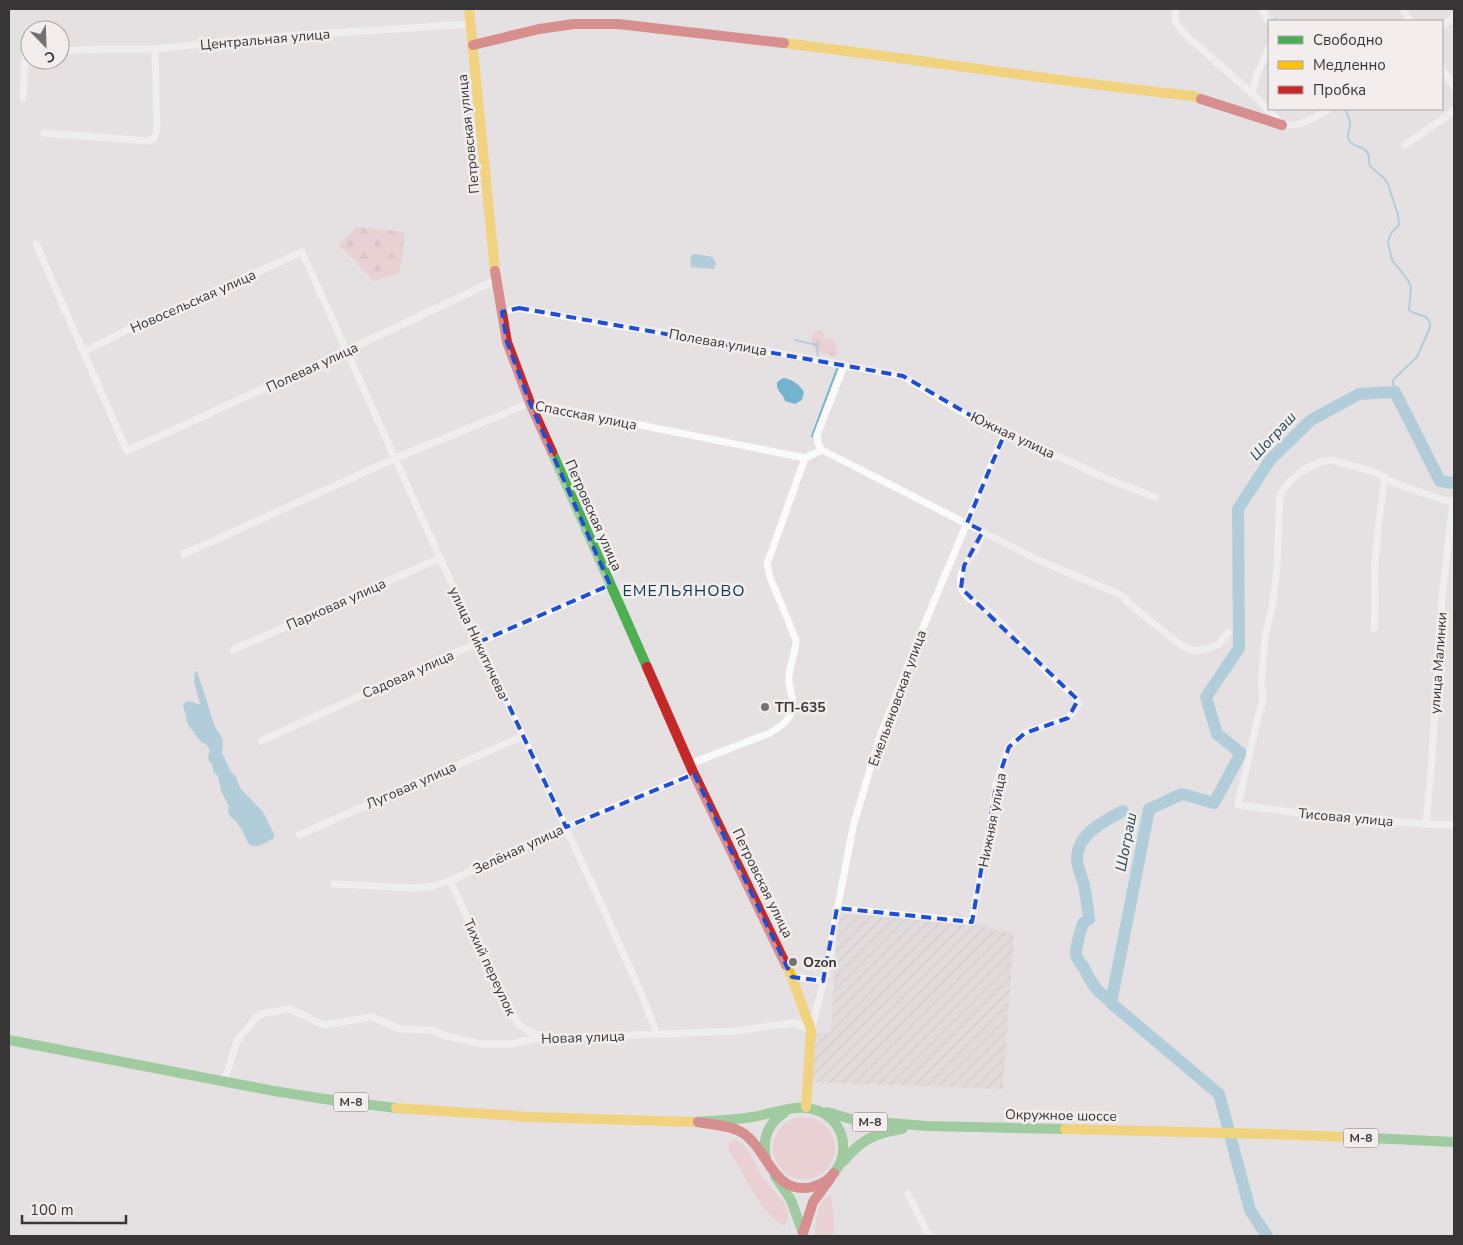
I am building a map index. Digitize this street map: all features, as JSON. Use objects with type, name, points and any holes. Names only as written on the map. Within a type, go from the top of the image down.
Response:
[{"type":"main road","name":"Петровская улица","points":[[469,9],[496,280],[507,342],[530,403],[694,774],[792,977],[811,1030],[805,1107]]},
{"type":"main road","points":[[473,45],[539,29],[574,24],[618,24],[920,60],[1193,96],[1282,125]]},
{"type":"main road","name":"М-8","points":[[9,1040],[224,1082],[323,1099],[424,1111],[698,1122],[760,1117],[805,1107],[821,1111],[832,1118],[841,1132],[844,1148],[840,1167],[830,1179],[814,1186],[802,1188],[791,1185],[778,1178],[753,1142],[743,1134],[734,1130],[698,1122]]},
{"type":"main road","points":[[766,1161],[764,1143],[767,1130],[774,1120],[780,1115],[805,1107]]},
{"type":"main road","name":"Окружное шоссе","points":[[805,1107],[854,1120],[927,1126],[1267,1134],[1454,1142]]},
{"type":"main road","name":"Окружное шоссе","points":[[840,1167],[854,1149],[870,1136],[889,1130],[927,1126]]},
{"type":"main road","points":[[773,1172],[791,1200],[803,1234]]},
{"type":"main road","points":[[803,1234],[813,1202],[830,1179]]},
{"type":"street","points":[[1177,9],[1175,14],[1176,23],[1190,39],[1252,93],[1282,125],[1294,126],[1314,119],[1328,110]]},
{"type":"street","points":[[1262,9],[1268,21]]},
{"type":"street","points":[[1402,9],[1409,20]]},
{"type":"street","points":[[1443,25],[1454,17]]},
{"type":"street","name":"Центральная улица","points":[[70,51],[155,49],[254,38],[471,24]]},
{"type":"street","points":[[44,133],[148,141],[154,139],[157,131],[155,49]]},
{"type":"street","points":[[1252,93],[1257,74],[1268,50]]},
{"type":"street","points":[[23,98],[24,70]]},
{"type":"street","points":[[1443,70],[1454,87]]},
{"type":"street","points":[[1405,145],[1454,111]]},
{"type":"street","points":[[36,244],[84,352]]},
{"type":"street","name":"Новосельская улица","points":[[84,352],[123,332],[302,252]]},
{"type":"street","name":"улица Никитичева","points":[[302,252],[440,558],[566,827],[642,995],[657,1034]]},
{"type":"street","name":"Полевая улица","points":[[84,352],[127,451],[496,280]]},
{"type":"street","name":"Полевая улица","points":[[502,312],[519,308],[687,336],[844,366]]},
{"type":"street","points":[[844,366],[818,435],[818,443],[822,450],[1038,560],[1121,595],[1133,607],[1182,646],[1194,651],[1207,649],[1219,644],[1228,633]]},
{"type":"street","name":"Южная улица","points":[[844,366],[903,376],[955,408],[1004,434],[1108,479],[1155,496]]},
{"type":"street","name":"Спасская улица","points":[[184,554],[396,458],[530,403],[805,458]]},
{"type":"street","name":"Емельяновская улица","points":[[811,1030],[830,957],[837,908],[853,827],[878,742],[919,637],[1004,434]]},
{"type":"street","points":[[690,764],[770,733],[780,727],[792,712],[793,699],[789,676],[796,640],[770,577],[767,564],[805,458],[822,450]]},
{"type":"street","name":"Тисовая улица","points":[[1384,477],[1375,472],[1331,460],[1320,462],[1305,470],[1289,482],[1280,495],[1273,604],[1265,637],[1261,683],[1263,699],[1238,805],[1315,814],[1454,825]]},
{"type":"street","points":[[1374,628],[1376,607],[1375,563],[1384,477],[1394,483],[1444,500],[1454,501]]},
{"type":"street","name":"улица Малинки","points":[[1426,824],[1442,598],[1454,501]]},
{"type":"street","name":"Нижняя улица","points":[[837,908],[972,922],[996,786],[1009,747],[1025,733],[1068,718],[1078,705],[1077,698],[1050,675],[992,614],[965,596],[961,588],[964,566],[976,548],[983,531]]},
{"type":"street","name":"Парковая улица","points":[[233,650],[440,558]]},
{"type":"street","name":"Садовая улица","points":[[261,741],[610,585]]},
{"type":"street","name":"Луговая улица","points":[[299,835],[523,736]]},
{"type":"street","name":"Зелёная улица","points":[[334,884],[414,888],[450,881],[566,827],[694,774]]},
{"type":"street","name":"Тихий переулок","points":[[450,881],[516,1021],[521,1027],[531,1033],[546,1036]]},
{"type":"street","points":[[792,977],[823,981]]},
{"type":"street","name":"Новая улица","points":[[224,1082],[237,1041],[248,1026],[260,1014],[290,1009],[324,1025],[371,1017],[401,1029],[433,1030],[446,1036],[482,1044],[512,1044],[546,1036],[568,1038],[734,1031],[795,1023],[811,1030]]},
{"type":"street","points":[[908,1194],[929,1236]]},
{"type":"highlighted area","points":[[519,308],[903,376],[1004,435],[967,523],[983,531],[964,566],[961,588],[1078,700],[1068,718],[1025,733],[1009,747],[996,785],[972,922],[837,908],[823,981],[792,977],[694,774],[566,827],[479,642],[610,585],[530,403],[507,342],[502,312]]},
{"type":"shaded area","points":[[838,913],[979,925],[1014,934],[1003,1089],[813,1082],[814,1033],[831,1033]]},
{"type":"green space","points":[[357,227],[404,232],[403,255],[399,273],[374,281],[339,245]]},
{"type":"green space","points":[[823,330],[824,338],[832,338],[836,344],[836,357],[815,351],[811,339],[814,332]]},
{"type":"green space","points":[[804,1117],[816,1119],[826,1126],[833,1136],[835,1148],[833,1160],[826,1170],[816,1177],[804,1179],[792,1177],[782,1170],[775,1160],[773,1148],[775,1136],[782,1126],[792,1119]]},
{"type":"green space","points":[[733,1139],[740,1142],[748,1150],[763,1178],[783,1201],[788,1212],[785,1226],[767,1212],[753,1192],[727,1148]]},
{"type":"green space","points":[[831,1195],[834,1218],[833,1236],[815,1236],[820,1207],[822,1202]]},
{"type":"water","points":[[692,255],[713,257],[716,264],[714,269],[691,267],[690,259]]},
{"type":"water","points":[[783,378],[792,381],[800,387],[804,392],[802,400],[795,404],[785,401],[777,386],[777,382]]},
{"type":"water","points":[[197,671],[215,727],[223,741],[222,753],[240,788],[263,812],[274,834],[274,838],[262,845],[252,846],[249,844],[239,825],[229,814],[229,806],[221,791],[218,776],[214,773],[212,764],[209,761],[210,751],[188,725],[183,705],[187,701],[200,704],[194,682],[195,672]]},
{"type":"waterway","points":[[1345,110],[1350,123],[1349,140],[1366,151],[1369,156],[1370,166],[1388,184],[1398,215],[1399,225],[1391,233],[1388,242],[1392,260],[1408,280],[1411,287],[1409,310],[1426,317],[1430,323],[1417,357],[1394,379],[1395,392]]},
{"type":"waterway","points":[[795,340],[817,345],[818,358]]},
{"type":"waterway","points":[[812,436],[837,369]]},
{"type":"waterway","name":"Шограш","points":[[1267,1236],[1250,1210],[1219,1094],[1111,1003],[1149,809],[1182,794],[1214,803],[1241,753],[1217,734],[1206,697],[1239,648],[1238,509],[1270,460],[1311,420],[1359,394],[1395,392],[1440,481],[1454,483]]},
{"type":"waterway","points":[[1111,1001],[1095,987],[1076,954],[1077,942],[1083,923],[1089,919],[1084,885],[1077,859],[1078,850],[1087,835],[1100,824],[1123,811]]},
{"type":"traffic: fast","points":[[552,452],[647,667]]},
{"type":"traffic: fast","points":[[9,1040],[274,1091],[396,1108]]},
{"type":"traffic: fast","points":[[694,1122],[745,1118],[792,1108],[812,1109],[821,1112],[834,1122],[842,1137],[842,1156],[834,1173]]},
{"type":"traffic: fast","points":[[827,1112],[854,1120],[927,1126],[1065,1129]]},
{"type":"traffic: fast","points":[[766,1158],[765,1138],[767,1132],[773,1122],[784,1113]]},
{"type":"traffic: fast","points":[[843,1162],[862,1143],[876,1135],[902,1129]]},
{"type":"traffic: fast","points":[[1371,1138],[1454,1142]]},
{"type":"traffic: fast","points":[[775,1176],[791,1200],[803,1233]]},
{"type":"traffic: slow","points":[[469,9],[495,271]]},
{"type":"traffic: slow","points":[[784,43],[1193,96],[1201,99]]},
{"type":"traffic: slow","points":[[786,965],[811,1030],[806,1107]]},
{"type":"traffic: slow","points":[[396,1108],[531,1117],[694,1122]]},
{"type":"traffic: slow","points":[[1065,1129],[1371,1138]]},
{"type":"traffic: jam","points":[[473,45],[539,29],[574,24],[618,24],[784,43]]},
{"type":"traffic: jam","points":[[1201,99],[1282,125]]},
{"type":"traffic: jam","points":[[495,271],[507,342],[530,403],[552,452]]},
{"type":"traffic: jam","points":[[647,667],[694,774],[786,965]]},
{"type":"traffic: jam","points":[[698,1122],[727,1127],[743,1133],[752,1140],[772,1169],[788,1185],[799,1188],[812,1187],[824,1182],[834,1173]]},
{"type":"traffic: jam","points":[[803,1233],[813,1202],[830,1179]]},
{"type":"place","name":"ТП-635","points":[[765,707]]},
{"type":"place","name":"Ozon","points":[[793,962]]},
{"type":"district","name":"ЕМЕЛЬЯНОВО","points":[[684,590]]}]
